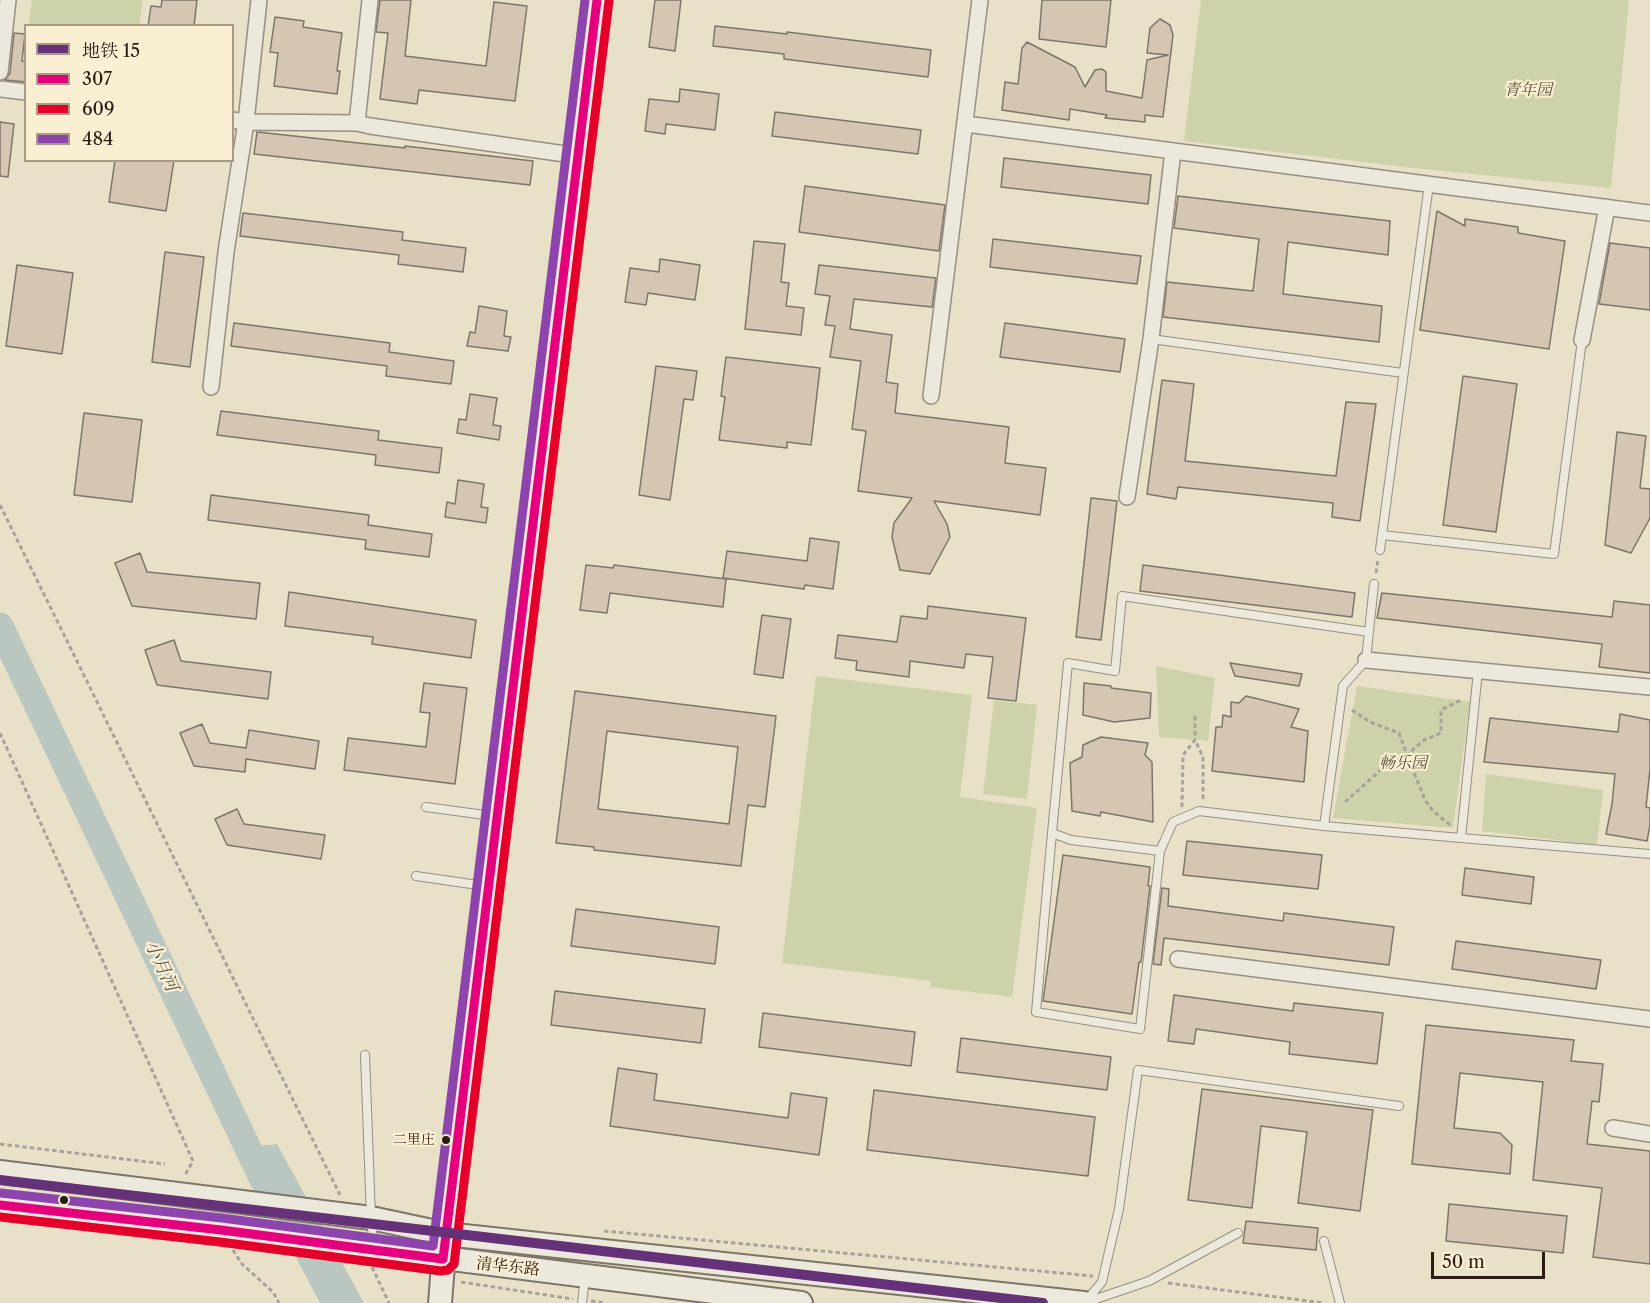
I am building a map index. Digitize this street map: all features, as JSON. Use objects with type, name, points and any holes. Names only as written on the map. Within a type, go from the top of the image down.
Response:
[{"type":"main road","points":[[440,1303],[446,1234],[597,0]]},
{"type":"main road","name":"清华东路","points":[[0,1172],[350,1215],[446,1234],[1045,1301],[1084,1303]]},
{"type":"main road","name":"清华东路","points":[[0,1205],[362,1249],[442,1269],[585,1275],[801,1303]]},
{"type":"street","points":[[0,72],[8,0]]},
{"type":"street","points":[[211,387],[239,121],[259,0]]},
{"type":"street","points":[[357,123],[370,0]]},
{"type":"street","points":[[931,396],[980,0]]},
{"type":"street","points":[[0,89],[24,92]]},
{"type":"street","points":[[239,121],[357,123],[579,156]]},
{"type":"street","points":[[966,124],[1650,213]]},
{"type":"street","points":[[1127,497],[1151,339],[1173,151]]},
{"type":"street","points":[[1581,340],[1607,207]]},
{"type":"street","points":[[1366,660],[1650,687]]},
{"type":"street","points":[[1178,959],[1650,1019]]},
{"type":"street","points":[[1613,1128],[1650,1134]]},
{"type":"lane","points":[[1380,550],[1429,184]]},
{"type":"lane","points":[[1151,339],[1403,373]]},
{"type":"lane","points":[[1382,535],[1554,554],[1581,340]]},
{"type":"lane","points":[[1324,826],[1343,686],[1366,660],[1374,584]]},
{"type":"lane","points":[[1369,632],[1122,596],[1115,671],[1068,663],[1036,1012],[1140,1029],[1160,851],[1173,822],[1198,811],[1324,826],[1650,854]]},
{"type":"lane","points":[[1461,838],[1478,671]]},
{"type":"lane","points":[[426,807],[497,817]]},
{"type":"lane","points":[[1052,833],[1071,840],[1160,851]]},
{"type":"lane","points":[[416,876],[489,886]]},
{"type":"lane","points":[[362,1249],[350,1215],[365,1055]]},
{"type":"lane","points":[[1084,1303],[1102,1282],[1119,1209],[1138,1070],[1399,1106]]},
{"type":"lane","points":[[1084,1303],[1149,1281],[1238,1233]]},
{"type":"lane","points":[[1324,1241],[1340,1303]]},
{"type":"lane","points":[[582,1301],[585,1275]]},
{"type":"path","points":[[0,505],[350,1215]]},
{"type":"path","points":[[1374,584],[1380,550]]},
{"type":"path","points":[[1345,802],[1383,768],[1407,755],[1424,740],[1441,733],[1441,710],[1461,700]]},
{"type":"path","points":[[1341,701],[1370,722],[1399,733],[1425,800],[1433,811],[1453,828]]},
{"type":"path","points":[[1195,716],[1195,740],[1203,757],[1203,801]]},
{"type":"path","points":[[0,733],[193,1161],[184,1175]]},
{"type":"path","points":[[1182,818],[1183,755],[1195,740]]},
{"type":"path","points":[[0,1144],[165,1164]]},
{"type":"path","points":[[598,1230],[1103,1277]]},
{"type":"path","points":[[230,1232],[242,1264],[273,1292],[279,1303]]},
{"type":"path","points":[[362,1249],[389,1303]]},
{"type":"path","points":[[442,1269],[582,1301],[606,1303]]},
{"type":"path","points":[[1149,1281],[1324,1303]]},
{"type":"green space","points":[[32,0],[143,0],[139,24],[29,24]]},
{"type":"green space","name":"青年园","points":[[1201,0],[1629,0],[1611,188],[1184,141]]},
{"type":"green space","points":[[1156,666],[1215,678],[1208,741],[1159,737]]},
{"type":"green space","points":[[816,676],[972,695],[960,797],[1037,808],[1012,997],[930,987],[931,981],[782,963]]},
{"type":"green space","name":"畅乐园","points":[[1357,686],[1470,702],[1453,828],[1333,818]]},
{"type":"green space","points":[[994,700],[1037,705],[1027,799],[983,794]]},
{"type":"green space","points":[[1486,774],[1603,790],[1597,845],[1482,831]]},
{"type":"shaded area","points":[[277,1144],[364,1303],[320,1303],[238,1148]]},
{"type":"building","points":[[162,0],[197,0],[194,24],[148,24],[151,6],[161,7]]},
{"type":"building","points":[[380,0],[411,0],[405,56],[486,66],[494,2],[527,6],[515,101],[419,90],[417,104],[380,99],[388,33],[376,32]]},
{"type":"building","points":[[655,0],[681,0],[675,51],[649,47]]},
{"type":"building","points":[[1042,0],[1111,0],[1106,47],[1039,39]]},
{"type":"building","points":[[275,17],[304,21],[303,27],[342,33],[337,71],[340,71],[337,94],[274,86],[278,53],[270,52]]},
{"type":"building","points":[[1160,19],[1170,25],[1173,35],[1163,117],[1145,115],[1145,122],[1105,118],[1107,115],[1070,109],[1069,120],[1002,110],[1005,82],[1018,84],[1022,48],[1027,42],[1075,67],[1085,87],[1095,70],[1102,69],[1106,72],[1106,91],[1142,98],[1147,60],[1168,55],[1147,53],[1150,28]]},
{"type":"building","points":[[715,26],[787,34],[787,32],[931,50],[928,77],[784,59],[784,54],[713,46]]},
{"type":"building","points":[[14,33],[24,34],[22,61],[24,62],[24,82],[5,80],[10,73]]},
{"type":"building","points":[[680,89],[719,94],[715,130],[666,124],[665,134],[645,131],[649,99],[679,102]]},
{"type":"building","points":[[775,112],[921,130],[918,154],[772,136]]},
{"type":"building","points":[[0,122],[14,124],[8,177],[0,176]]},
{"type":"building","points":[[257,132],[533,161],[530,185],[254,154]]},
{"type":"building","points":[[1004,158],[1151,175],[1148,204],[1001,187]]},
{"type":"building","points":[[115,162],[174,162],[166,211],[109,202]]},
{"type":"building","points":[[805,186],[945,205],[939,251],[799,232]]},
{"type":"building","points":[[1178,196],[1390,221],[1388,255],[1288,242],[1283,294],[1382,306],[1379,342],[1163,317],[1167,282],[1253,291],[1259,239],[1174,228]]},
{"type":"building","points":[[1437,211],[1465,226],[1465,219],[1518,227],[1518,233],[1565,241],[1549,349],[1420,330]]},
{"type":"building","points":[[243,213],[403,232],[402,240],[466,248],[463,272],[398,264],[399,255],[240,236]]},
{"type":"building","points":[[993,239],[1141,256],[1137,284],[990,267]]},
{"type":"building","points":[[754,241],[785,244],[781,282],[789,283],[786,306],[804,308],[801,335],[745,329]]},
{"type":"building","points":[[1610,243],[1650,248],[1650,310],[1599,304]]},
{"type":"building","points":[[165,252],[204,257],[190,367],[152,362]]},
{"type":"building","points":[[660,259],[700,265],[695,300],[648,293],[646,305],[625,302],[630,268],[659,272]]},
{"type":"building","points":[[17,265],[73,273],[62,354],[6,346]]},
{"type":"building","points":[[819,265],[936,278],[932,307],[854,299],[850,329],[892,335],[886,382],[898,384],[895,413],[1009,427],[1005,463],[1046,468],[1040,515],[934,501],[947,524],[950,537],[930,574],[900,570],[892,537],[894,523],[912,498],[858,491],[866,431],[852,429],[861,361],[830,357],[835,326],[825,325],[830,296],[815,294]]},
{"type":"building","points":[[479,306],[507,311],[504,336],[511,337],[508,351],[467,346],[470,332],[475,333]]},
{"type":"building","points":[[234,323],[390,343],[389,352],[454,361],[451,384],[386,376],[387,366],[231,346]]},
{"type":"building","points":[[1005,323],[1125,339],[1120,372],[1000,357]]},
{"type":"building","points":[[726,357],[820,368],[811,445],[787,442],[787,448],[719,440],[725,397],[721,396]]},
{"type":"building","points":[[656,366],[697,371],[693,400],[684,399],[670,500],[639,495]]},
{"type":"building","points":[[1463,376],[1517,384],[1496,532],[1443,525]]},
{"type":"building","points":[[1162,380],[1194,384],[1185,461],[1336,476],[1346,402],[1376,404],[1360,521],[1332,517],[1333,503],[1178,487],[1176,499],[1147,494]]},
{"type":"building","points":[[470,394],[497,398],[493,425],[501,426],[499,440],[457,433],[459,419],[466,420]]},
{"type":"building","points":[[221,411],[379,431],[378,440],[442,448],[439,473],[375,465],[376,455],[217,435]]},
{"type":"building","points":[[84,413],[142,420],[132,502],[74,495]]},
{"type":"building","points":[[1617,432],[1646,436],[1640,488],[1650,489],[1650,518],[1631,553],[1605,545]]},
{"type":"building","points":[[458,480],[484,484],[481,507],[488,508],[486,523],[445,517],[447,502],[455,504]]},
{"type":"building","points":[[211,495],[369,515],[368,525],[432,534],[429,557],[365,549],[366,540],[208,520]]},
{"type":"building","points":[[1091,498],[1117,501],[1101,640],[1076,637]]},
{"type":"building","points":[[810,538],[839,542],[833,589],[805,585],[804,589],[723,578],[727,551],[807,561]]},
{"type":"building","points":[[140,553],[147,572],[260,583],[256,619],[132,606],[115,563]]},
{"type":"building","points":[[586,565],[613,568],[614,565],[726,579],[723,607],[610,593],[607,613],[580,610]]},
{"type":"building","points":[[1143,565],[1355,593],[1352,617],[1140,591]]},
{"type":"building","points":[[289,592],[476,620],[471,658],[372,644],[373,637],[285,626]]},
{"type":"building","points":[[1382,593],[1612,617],[1614,601],[1650,605],[1650,673],[1599,667],[1602,644],[1377,618]]},
{"type":"building","points":[[928,606],[1026,618],[1016,701],[988,698],[993,657],[966,654],[964,668],[910,661],[909,677],[856,670],[857,661],[835,658],[838,635],[897,642],[901,616],[927,619]]},
{"type":"building","points":[[762,615],[791,619],[783,678],[754,674]]},
{"type":"building","points":[[174,640],[181,661],[271,672],[268,699],[157,685],[145,650]]},
{"type":"building","points":[[1230,663],[1302,674],[1299,686],[1235,676]]},
{"type":"building","points":[[424,683],[467,688],[455,784],[344,770],[348,738],[426,747],[430,713],[420,712]]},
{"type":"building","points":[[1084,683],[1151,693],[1150,718],[1114,722],[1083,715]]},
{"type":"building","points":[[575,691],[776,716],[765,807],[748,805],[741,866],[594,850],[594,847],[556,843]],"holes":[[[607,731],[738,747],[729,824],[598,809]]]},
{"type":"building","points":[[1246,696],[1299,709],[1291,727],[1308,731],[1304,782],[1212,771],[1216,727],[1222,727],[1223,715],[1231,717],[1231,702],[1239,703]]},
{"type":"building","points":[[1620,714],[1650,720],[1650,769],[1646,807],[1650,808],[1650,825],[1647,841],[1606,834],[1615,774],[1484,762],[1490,718],[1618,732]]},
{"type":"building","points":[[202,724],[210,743],[246,748],[249,730],[319,741],[315,769],[246,759],[245,772],[194,766],[180,733]]},
{"type":"building","points":[[1101,737],[1148,743],[1145,755],[1152,762],[1153,822],[1101,812],[1100,816],[1072,811],[1070,763],[1082,757],[1083,745]]},
{"type":"building","points":[[237,809],[244,824],[325,835],[321,859],[227,845],[215,819]]},
{"type":"building","points":[[1187,841],[1322,855],[1318,889],[1183,875]]},
{"type":"building","points":[[1063,855],[1150,867],[1141,962],[1139,962],[1132,1014],[1043,1001]]},
{"type":"building","points":[[1465,868],[1534,877],[1531,904],[1462,895]]},
{"type":"building","points":[[1162,888],[1169,889],[1168,906],[1283,921],[1284,913],[1394,927],[1389,965],[1164,938],[1161,965],[1153,964]]},
{"type":"building","points":[[576,909],[719,927],[715,964],[571,946]]},
{"type":"building","points":[[1456,941],[1601,960],[1596,989],[1452,969]]},
{"type":"building","points":[[555,991],[705,1009],[701,1043],[551,1025]]},
{"type":"building","points":[[1174,995],[1293,1011],[1294,1003],[1383,1013],[1377,1064],[1289,1054],[1290,1042],[1196,1029],[1194,1044],[1168,1041]]},
{"type":"building","points":[[763,1013],[915,1032],[911,1066],[759,1047]]},
{"type":"building","points":[[1426,1025],[1574,1040],[1571,1061],[1603,1064],[1599,1102],[1592,1101],[1587,1144],[1650,1151],[1650,1264],[1593,1257],[1602,1188],[1533,1180],[1543,1082],[1460,1073],[1454,1128],[1500,1133],[1512,1145],[1510,1174],[1412,1164]]},
{"type":"building","points":[[961,1038],[1111,1057],[1107,1090],[957,1072]]},
{"type":"building","points":[[618,1068],[657,1074],[654,1100],[788,1118],[791,1093],[827,1098],[819,1155],[610,1126]]},
{"type":"building","points":[[1202,1089],[1373,1110],[1360,1211],[1298,1203],[1307,1132],[1261,1126],[1252,1208],[1188,1200]]},
{"type":"building","points":[[874,1090],[1095,1117],[1088,1176],[867,1150]]},
{"type":"building","points":[[1449,1204],[1567,1216],[1563,1253],[1446,1241]]},
{"type":"building","points":[[1246,1221],[1318,1228],[1316,1250],[1243,1243]]},
{"type":"waterway","name":"小月河","points":[[0,626],[263,1180]]},
{"type":"metro line","name":"15","points":[[0,1180],[1043,1303]]},
{"type":"transit line","name":"484","points":[[1,1193],[222,1218],[433,1246],[585,0]]},
{"type":"transit line","name":"307","points":[[0,1205],[221,1230],[443,1259],[597,0]]},
{"type":"transit line","name":"609","points":[[0,1217],[220,1242],[441,1271],[448,1270],[454,1264],[609,1]]},
{"type":"place","name":"二里庄","points":[[446,1140]]}]
